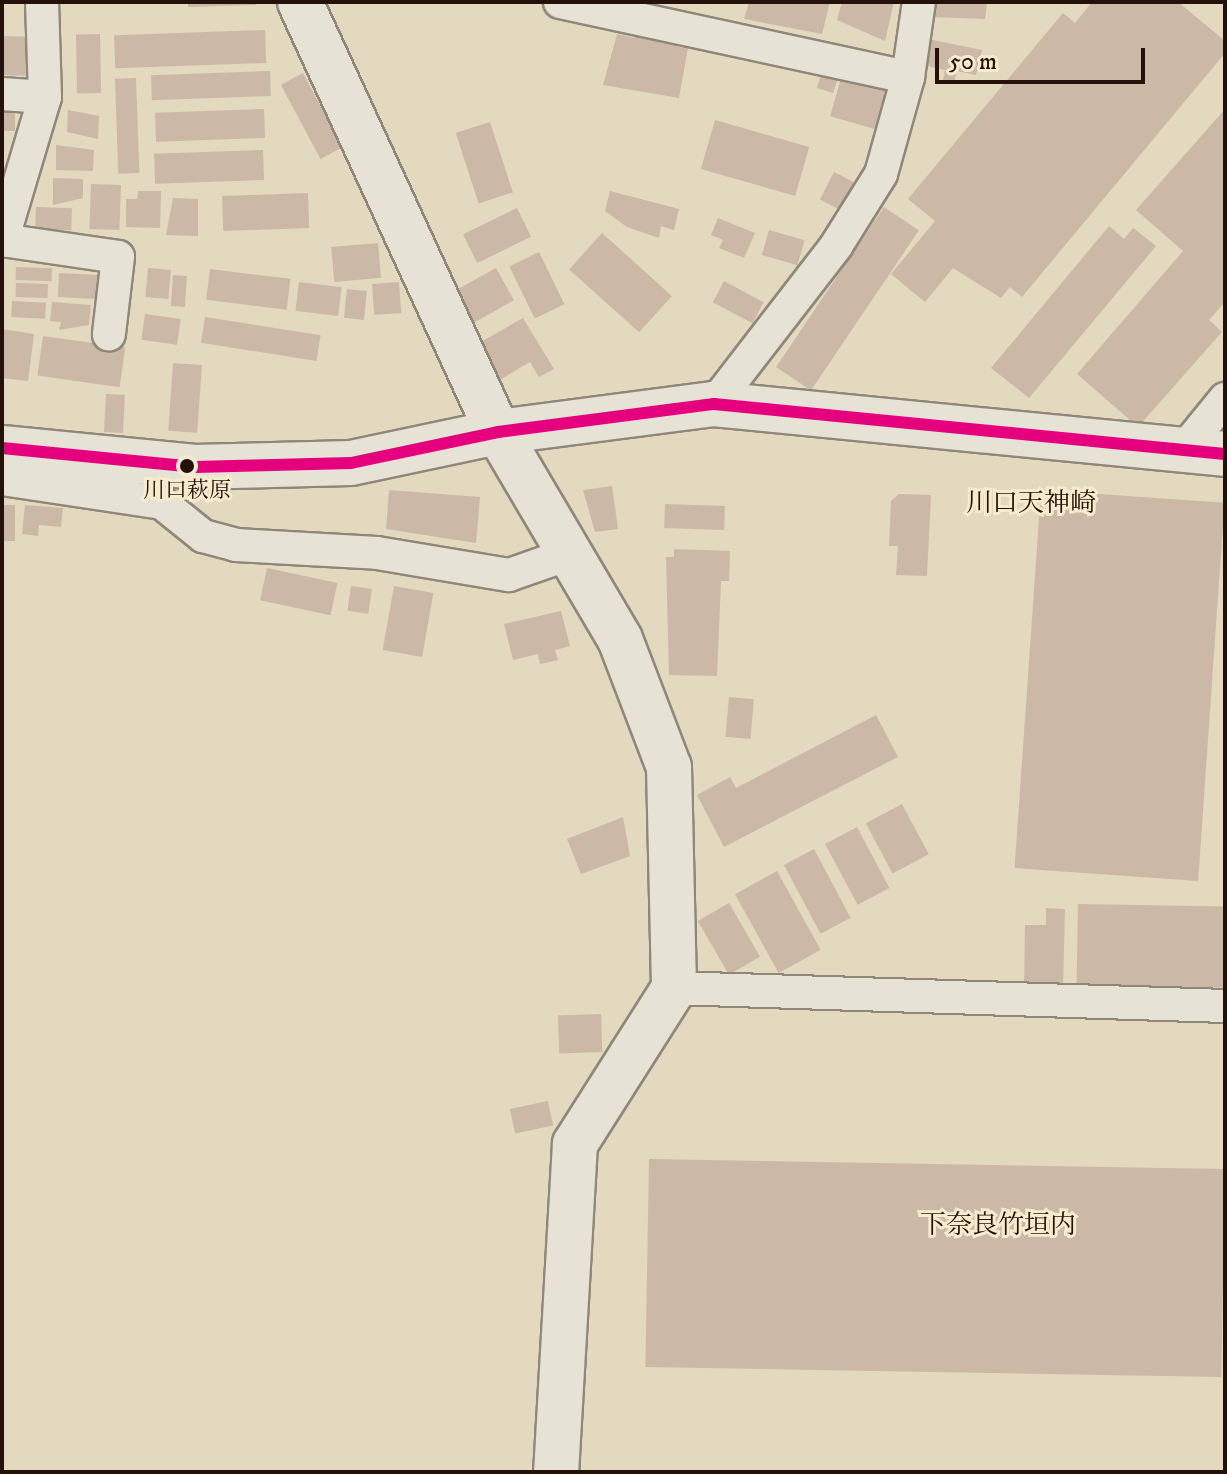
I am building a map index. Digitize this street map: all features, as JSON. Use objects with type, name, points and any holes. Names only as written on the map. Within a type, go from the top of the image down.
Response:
[{"type":"street","points":[[42,2],[45,97],[2,241],[118,257],[109,334]]},
{"type":"street","points":[[300,2],[498,432],[572,553],[649,701],[669,767],[674,988],[575,1144],[556,1472]]},
{"type":"street","points":[[560,2],[908,77]]},
{"type":"street","points":[[714,404],[836,246],[881,174],[908,77],[919,2]]},
{"type":"street","points":[[2,94],[45,97]]},
{"type":"street","points":[[1181,453],[1225,399]]},
{"type":"street","points":[[2,448],[195,467],[351,463],[498,432],[714,404],[1181,453],[1225,454]]},
{"type":"street","points":[[2,479],[162,503],[203,536],[236,545],[377,553],[509,575],[572,553]]},
{"type":"street","points":[[674,988],[1225,1006]]},
{"type":"building","points":[[188,2],[256,2],[256,5],[188,7]]},
{"type":"building","points":[[749,2],[830,2],[822,34],[744,19]]},
{"type":"building","points":[[842,2],[894,2],[885,41],[837,20]]},
{"type":"building","points":[[932,2],[987,2],[985,19],[931,17]]},
{"type":"building","points":[[1092,2],[1178,2],[1225,41],[1225,53],[1022,297],[1010,287],[1001,298],[953,268],[925,302],[891,274],[935,221],[908,199],[1063,13],[1075,23]]},
{"type":"building","points":[[265,30],[266,63],[115,68],[114,35]]},
{"type":"building","points":[[636,32],[679,39],[677,47],[688,48],[679,98],[603,85],[617,34],[635,38]]},
{"type":"building","points":[[76,34],[100,34],[101,93],[77,93]]},
{"type":"building","points":[[2,36],[27,37],[26,76],[2,75]]},
{"type":"building","points":[[923,38],[982,50],[976,75],[957,71],[954,82],[943,80],[945,70],[918,64]]},
{"type":"building","points":[[823,68],[839,73],[833,93],[817,88]]},
{"type":"building","points":[[270,71],[271,96],[152,100],[151,75]]},
{"type":"building","points":[[303,73],[342,147],[320,159],[281,85]]},
{"type":"building","points":[[842,75],[890,89],[878,130],[830,116]]},
{"type":"building","points":[[136,78],[139,173],[118,174],[115,79]]},
{"type":"building","points":[[264,109],[265,138],[156,142],[155,113]]},
{"type":"building","points":[[1225,109],[1225,302],[1209,320],[1222,332],[1138,427],[1077,374],[1183,251],[1136,210]]},
{"type":"building","points":[[68,110],[99,116],[98,139],[67,132]]},
{"type":"building","points":[[2,111],[15,111],[15,131],[2,131]]},
{"type":"building","points":[[715,120],[809,147],[795,196],[701,169]]},
{"type":"building","points":[[490,122],[513,192],[479,204],[456,133]]},
{"type":"building","points":[[56,145],[94,150],[93,171],[56,170]]},
{"type":"building","points":[[263,150],[264,180],[155,184],[154,154]]},
{"type":"building","points":[[834,172],[856,183],[842,211],[820,200]]},
{"type":"building","points":[[53,178],[83,179],[83,198],[53,205]]},
{"type":"building","points":[[91,184],[121,185],[119,230],[89,229]]},
{"type":"building","points":[[138,191],[161,191],[160,228],[126,227],[126,199],[137,199]]},
{"type":"building","points":[[610,191],[679,209],[674,230],[661,226],[659,238],[627,227],[605,211]]},
{"type":"building","points":[[308,193],[309,228],[223,231],[222,196]]},
{"type":"building","points":[[173,198],[198,199],[198,236],[166,235]]},
{"type":"building","points":[[36,207],[72,208],[71,230],[35,229]]},
{"type":"building","points":[[884,207],[919,230],[811,390],[776,367]]},
{"type":"building","points":[[517,208],[531,237],[477,263],[463,234]]},
{"type":"building","points":[[718,218],[755,233],[744,258],[719,248],[723,240],[711,235]]},
{"type":"building","points":[[1109,226],[1124,239],[1133,228],[1156,246],[1029,398],[991,368]]},
{"type":"building","points":[[769,230],[805,240],[797,265],[762,255]]},
{"type":"building","points":[[602,233],[672,296],[639,332],[569,269]]},
{"type":"building","points":[[378,243],[381,278],[334,282],[331,247]]},
{"type":"building","points":[[539,252],[564,304],[535,319],[509,266]]},
{"type":"building","points":[[16,267],[52,268],[52,281],[16,280]]},
{"type":"building","points":[[148,268],[171,270],[168,299],[145,297]]},
{"type":"building","points":[[496,268],[514,300],[475,322],[457,290]]},
{"type":"building","points":[[210,269],[290,279],[287,310],[206,300]]},
{"type":"building","points":[[59,273],[98,275],[97,299],[58,297]]},
{"type":"building","points":[[173,275],[187,276],[185,307],[171,306]]},
{"type":"building","points":[[724,281],[764,302],[752,323],[713,302]]},
{"type":"building","points":[[299,282],[342,287],[338,316],[295,311]]},
{"type":"building","points":[[399,282],[401,313],[374,315],[372,284]]},
{"type":"building","points":[[16,283],[48,284],[47,298],[16,297]]},
{"type":"building","points":[[347,289],[367,291],[364,320],[344,318]]},
{"type":"building","points":[[12,301],[46,303],[45,319],[11,317]]},
{"type":"building","points":[[52,302],[91,305],[89,325],[59,330],[61,322],[50,321]]},
{"type":"building","points":[[145,314],[181,319],[177,345],[141,340]]},
{"type":"building","points":[[205,317],[321,335],[316,361],[201,343]]},
{"type":"building","points":[[523,318],[554,369],[539,377],[530,362],[493,384],[472,347]]},
{"type":"building","points":[[2,329],[34,334],[28,381],[2,378]]},
{"type":"building","points":[[43,336],[125,348],[120,387],[37,376]]},
{"type":"building","points":[[173,363],[202,365],[197,433],[168,431]]},
{"type":"building","points":[[106,394],[125,395],[123,433],[104,432]]},
{"type":"building","points":[[612,486],[618,529],[595,532],[583,490]]},
{"type":"building","points":[[389,490],[480,497],[476,543],[386,529]]},
{"type":"building","points":[[1041,490],[1225,503],[1198,881],[1015,868]]},
{"type":"building","points":[[899,494],[931,495],[927,576],[896,575],[898,546],[889,546],[891,501]]},
{"type":"building","points":[[665,504],[725,506],[724,530],[664,528]]},
{"type":"building","points":[[2,505],[15,505],[15,541],[2,541]]},
{"type":"building","points":[[25,505],[63,508],[61,527],[39,525],[38,536],[22,534]]},
{"type":"building","points":[[674,549],[730,551],[729,581],[721,581],[717,676],[669,675],[666,557],[674,557]]},
{"type":"building","points":[[267,568],[337,583],[331,615],[260,600]]},
{"type":"building","points":[[351,586],[372,589],[368,614],[348,611]]},
{"type":"building","points":[[394,586],[433,593],[422,657],[383,650]]},
{"type":"building","points":[[561,611],[570,646],[555,650],[558,660],[540,664],[538,654],[513,660],[504,624]]},
{"type":"building","points":[[729,697],[754,699],[750,739],[726,737]]},
{"type":"building","points":[[876,715],[898,757],[724,847],[697,795],[730,777],[736,788]]},
{"type":"building","points":[[902,804],[929,854],[893,874],[866,823]]},
{"type":"building","points":[[623,817],[630,856],[581,874],[567,839]]},
{"type":"building","points":[[857,827],[889,888],[858,905],[825,844]]},
{"type":"building","points":[[814,849],[851,918],[821,934],[784,865]]},
{"type":"building","points":[[777,871],[821,950],[779,973],[735,894]]},
{"type":"building","points":[[729,903],[760,957],[729,975],[698,921]]},
{"type":"building","points":[[1078,904],[1225,907],[1224,988],[1077,985]]},
{"type":"building","points":[[1046,908],[1065,909],[1063,988],[1024,987],[1025,925],[1046,925]]},
{"type":"building","points":[[601,1014],[602,1052],[559,1053],[558,1016]]},
{"type":"building","points":[[548,1101],[553,1125],[515,1134],[510,1109]]},
{"type":"building","points":[[649,1159],[1225,1169],[1221,1377],[645,1367]]},
{"type":"transit line","points":[[2,448],[195,467],[351,463],[498,432],[714,404],[1225,454]]},
{"type":"place","name":"川口萩原","points":[[187,466]]},
{"type":"district","name":"川口天神崎","points":[[1031,504]]},
{"type":"district","name":"下奈良竹垣内","points":[[998,1226]]}]
